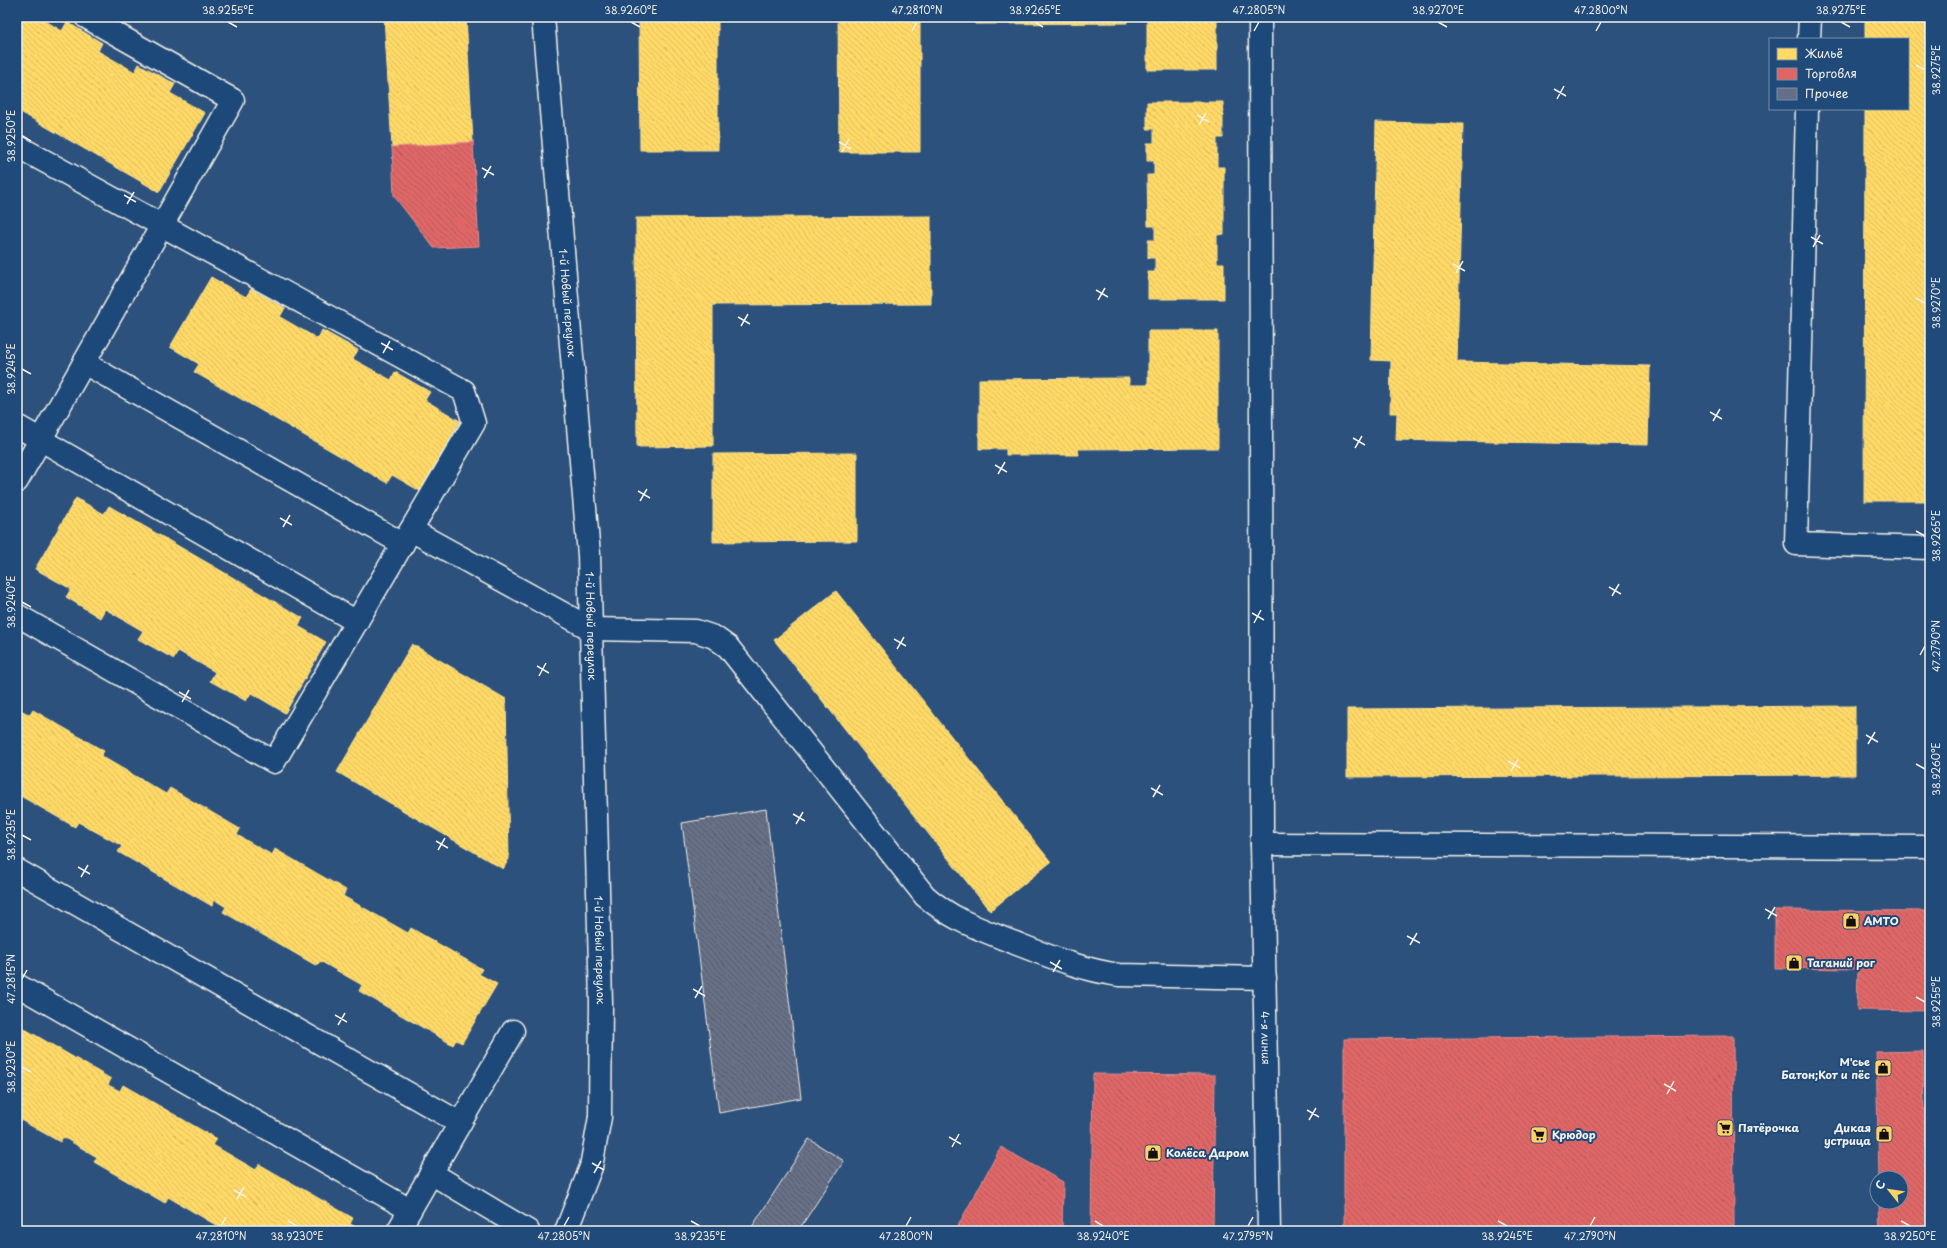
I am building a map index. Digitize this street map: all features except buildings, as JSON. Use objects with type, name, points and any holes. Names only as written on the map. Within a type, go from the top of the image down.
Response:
[{"type":"street","points":[[17,481],[233,100],[86,17]]},
{"type":"street","name":"1-й Новый переулок","points":[[543,17],[589,555],[601,1003],[600,1117],[591,1167],[566,1231]]},
{"type":"street","name":"4-я линия","points":[[1260,17],[1262,844],[1270,1231]]},
{"type":"street","points":[[1809,38],[1810,17]]},
{"type":"street","points":[[1807,110],[1796,544],[1930,548]]},
{"type":"street","points":[[17,146],[161,227],[464,391],[474,423],[274,762],[17,615]]},
{"type":"street","points":[[84,363],[407,537],[591,629],[696,631],[714,637],[728,647],[925,896],[943,911],[963,922],[1072,965],[1096,972],[1119,975],[1265,978]]},
{"type":"street","points":[[17,426],[357,622]]},
{"type":"street","points":[[1262,844],[1930,847]]},
{"type":"street","points":[[17,870],[460,1123]]},
{"type":"street","points":[[17,985],[410,1210]]},
{"type":"street","points":[[398,1231],[513,1031]]},
{"type":"street","points":[[431,1173],[528,1231]]},
{"type":"place","name":"АМТО","points":[[1851,921]]},
{"type":"place","name":"Таганий рог","points":[[1794,963]]},
{"type":"place","name":"М'сье Батон;Кот и пёс","points":[[1883,1068]]},
{"type":"place","name":"Пятёрочка","points":[[1725,1128]]},
{"type":"place","name":"Дикая устрица","points":[[1884,1134]]},
{"type":"place","name":"Крюдор","points":[[1539,1135]]},
{"type":"place","name":"Колёса Даром","points":[[1153,1153]]}]
